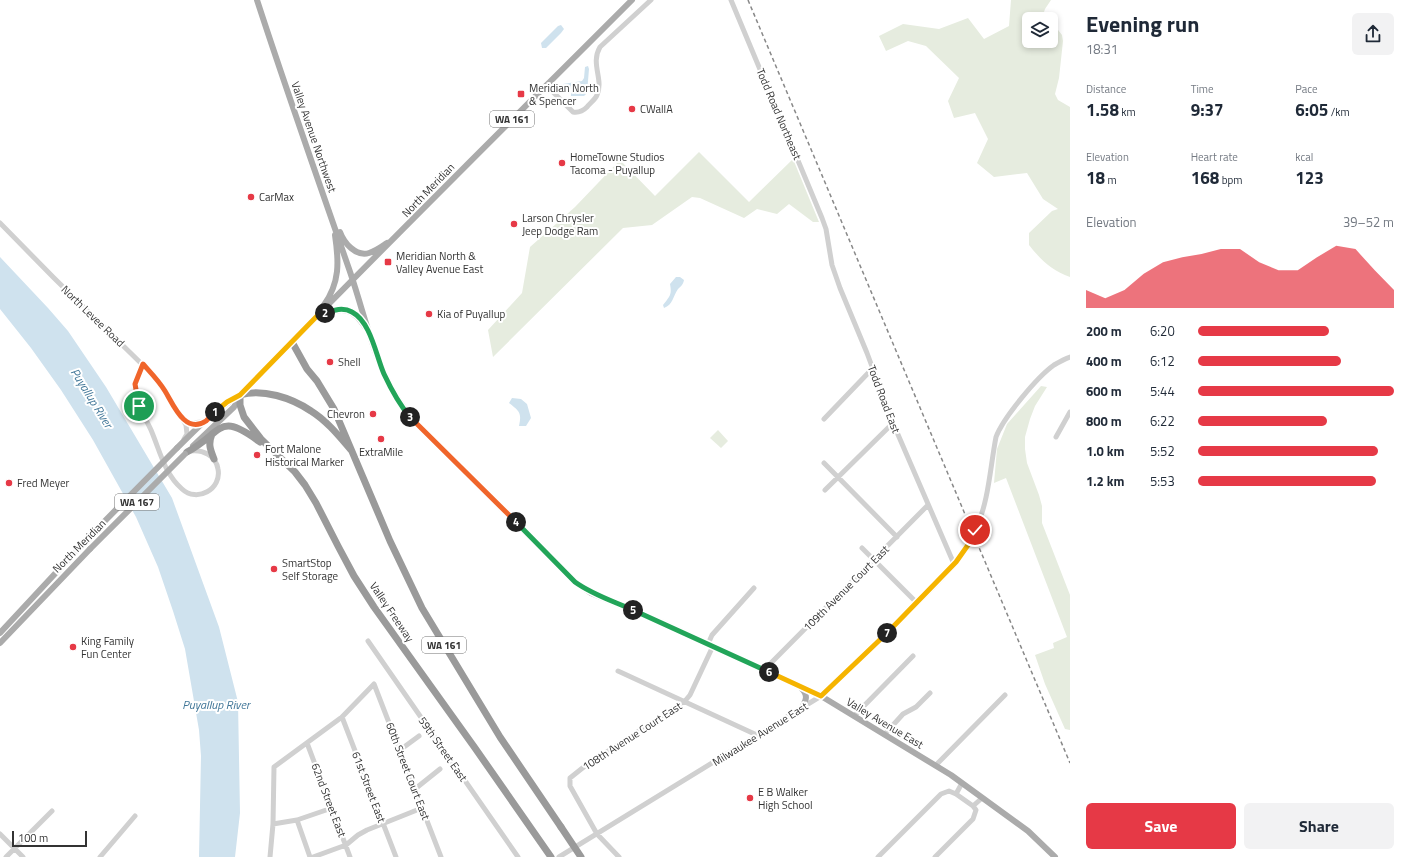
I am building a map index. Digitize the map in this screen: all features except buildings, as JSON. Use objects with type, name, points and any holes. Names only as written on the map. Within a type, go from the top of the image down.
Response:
[{"type":"highway","name":"WA 161","points":[[292,342],[304,364],[317,381],[334,409],[393,547],[422,608],[500,738],[581,857]]},
{"type":"highway","name":"WA 167","points":[[240,395],[248,392],[259,392],[272,394],[297,403],[311,411],[332,428],[351,450]]},
{"type":"highway","name":"WA 161","points":[[240,395],[240,405],[244,417],[261,439],[278,455]]},
{"type":"highway","name":"WA 167","points":[[186,453],[199,446],[219,428],[226,426],[237,427],[278,455]]},
{"type":"highway","points":[[213,434],[209,443],[214,459]]},
{"type":"highway","name":"Valley Freeway","points":[[278,455],[295,472],[316,503],[338,546],[374,607],[516,807],[542,847]]},
{"type":"highway","name":"WA 161","points":[[542,847],[545,857]]},
{"type":"highway","points":[[542,847],[551,857]]},
{"type":"main road","name":"Valley Avenue Northwest","points":[[257,0],[353,280],[370,335]]},
{"type":"main road","name":"North Meridian","points":[[0,633],[90,536],[179,446],[227,402],[240,395],[632,0]]},
{"type":"main road","points":[[327,204],[342,237],[352,249],[358,252],[368,253],[393,240]]},
{"type":"main road","points":[[318,315],[333,289],[338,271],[338,258],[332,220]]},
{"type":"main road","points":[[318,315],[337,309],[348,310],[357,316],[370,335]]},
{"type":"main road","name":"Valley Avenue East","points":[[370,335],[384,375],[408,414],[575,582],[591,593],[658,621],[821,696],[936,765],[1028,831],[1055,857]]},
{"type":"main road","name":"North Meridian","points":[[0,643],[90,549],[234,407],[240,395]]},
{"type":"main road","points":[[797,685],[806,694],[806,701],[802,709]]},
{"type":"street","points":[[546,85],[573,112],[584,110],[595,98],[598,92],[599,86],[595,59],[597,52],[606,41],[651,0]]},
{"type":"street","name":"Todd Road Northeast","points":[[731,0],[826,229]]},
{"type":"street","name":"North Levee Road","points":[[0,223],[54,278],[143,364],[162,386],[186,425],[186,438],[179,446]]},
{"type":"street","name":"Todd Road East","points":[[826,229],[832,265],[892,423],[954,564]]},
{"type":"street","name":"Milwaukee Avenue East","points":[[559,857],[759,736],[821,696],[954,564],[968,545],[983,512],[987,496],[996,437],[999,428],[1011,411],[1046,372],[1061,361],[1070,357]]},
{"type":"street","points":[[143,364],[135,384],[137,398],[139,406],[151,430],[163,465],[182,489],[188,493],[198,495],[205,494],[213,488],[218,478],[218,468],[214,459],[210,455],[197,450],[186,453]]},
{"type":"street","points":[[824,419],[872,369]]},
{"type":"street","points":[[1056,437],[1070,412]]},
{"type":"street","points":[[179,414],[186,421],[191,423],[206,421]]},
{"type":"street","points":[[825,490],[892,423]]},
{"type":"street","points":[[824,463],[897,537]]},
{"type":"street","name":"109th Avenue Court East","points":[[764,670],[928,505]]},
{"type":"street","points":[[862,548],[916,603]]},
{"type":"street","name":"108th Avenue Court East","points":[[597,834],[575,797],[570,786],[570,778],[575,773],[685,702],[690,695],[711,645],[712,635],[754,588]]},
{"type":"street","name":"59th Street East","points":[[368,641],[518,857]]},
{"type":"street","points":[[854,716],[913,656]]},
{"type":"street","points":[[618,671],[759,736]]},
{"type":"street","name":"60th Street Court East","points":[[342,717],[374,684],[441,857]]},
{"type":"street","points":[[885,734],[904,714],[916,707],[930,693]]},
{"type":"street","points":[[936,765],[1005,695]]},
{"type":"street","points":[[270,857],[273,824],[274,767],[342,717]]},
{"type":"street","name":"61st Street East","points":[[342,717],[396,857]]},
{"type":"street","points":[[400,750],[419,736]]},
{"type":"street","name":"62nd Street East","points":[[307,743],[350,857]]},
{"type":"street","points":[[415,789],[440,769]]},
{"type":"street","points":[[956,794],[962,783]]},
{"type":"street","points":[[878,857],[941,794],[949,791],[956,794],[973,806],[976,810],[974,817],[935,857]]},
{"type":"street","points":[[973,806],[982,798]]},
{"type":"street","points":[[273,824],[297,820],[332,808]]},
{"type":"street","points":[[313,857],[324,855],[346,845],[358,835],[422,808]]},
{"type":"street","points":[[6,857],[52,811]]},
{"type":"street","points":[[100,857],[135,816]]},
{"type":"street","points":[[297,820],[310,857]]},
{"type":"street","points":[[0,834],[23,857]]},
{"type":"street","points":[[597,834],[619,857]]},
{"type":"shaded area","points":[[1011,0],[1051,0],[1044,12],[1022,12],[1022,48],[1058,48],[1058,30],[1062,35],[1063,41],[1059,78],[1055,94],[1058,100],[1070,107],[1070,277],[1047,264],[1029,245],[1029,233],[1052,211],[1058,209],[1043,199],[1027,173],[994,177],[977,163],[988,139],[975,113],[954,118],[948,101],[959,78],[926,46],[908,41],[886,51],[879,36],[903,24],[939,29],[968,18],[984,39],[1009,26]]},
{"type":"shaded area","points":[[699,152],[749,202],[793,159],[819,222],[813,222],[789,204],[777,214],[757,209],[744,218],[700,198],[692,197],[652,225],[623,228],[493,357],[488,330],[522,293],[530,247],[575,207],[620,160],[655,196]]},
{"type":"shaded area","points":[[1041,386],[1047,387],[1035,406],[1030,419],[1025,437],[1025,449],[1027,463],[1042,506],[1042,523],[1070,595],[1070,730],[1065,729],[1045,684],[1035,655],[1054,648],[1053,643],[1067,637],[1006,478],[994,483],[997,449],[1007,424]]},
{"type":"shaded area","points":[[718,430],[728,441],[721,448],[710,438]]},
{"type":"water","points":[[561,25],[564,29],[561,33],[546,48],[542,48],[541,43],[558,26]]},
{"type":"water","points":[[588,66],[587,93],[584,96],[571,96],[571,93],[582,93],[584,90],[566,88],[563,87],[563,84],[582,81],[584,78],[585,67]]},
{"type":"water","name":"Puyallup River","points":[[0,257],[68,331],[106,387],[172,498],[219,627],[238,702],[240,813],[235,857],[199,857],[201,756],[199,730],[185,649],[158,567],[136,517],[93,440],[61,390],[31,348],[0,309]]},
{"type":"water","points":[[676,277],[680,277],[684,280],[683,283],[678,289],[671,303],[664,308],[663,305],[671,293],[670,284]]},
{"type":"water","points":[[512,398],[521,399],[527,404],[531,418],[526,426],[519,426],[519,412],[509,403]]},
{"type":"railway","points":[[748,0],[1070,763]]},
{"type":"place","name":"Meridian North & Spencer","points":[[521,94]]},
{"type":"place","name":"CWallA","points":[[632,109]]},
{"type":"place","name":"HomeTowne Studios Tacoma - Puyallup","points":[[562,163]]},
{"type":"place","name":"CarMax","points":[[251,197]]},
{"type":"place","name":"Larson Chrysler Jeep Dodge Ram","points":[[514,224]]},
{"type":"place","name":"Meridian North & Valley Avenue East","points":[[388,262]]},
{"type":"place","name":"Kia of Puyallup","points":[[429,314]]},
{"type":"place","name":"Shell","points":[[330,362]]},
{"type":"place","name":"Chevron","points":[[373,414]]},
{"type":"place","name":"ExtraMile","points":[[381,439]]},
{"type":"place","name":"Fort Malone Historical Marker","points":[[257,455]]},
{"type":"place","name":"Fred Meyer","points":[[9,483]]},
{"type":"place","name":"SmartStop Self Storage","points":[[274,569]]},
{"type":"place","name":"King Family Fun Center","points":[[73,647]]},
{"type":"place","name":"E B Walker High School","points":[[750,798]]},
{"type":"route","points":[[139,406],[135,384],[143,364],[155,376],[183,419],[195,424],[206,421],[227,402],[240,395],[318,315],[337,309],[353,312],[370,335],[384,375],[391,389],[408,414],[575,582],[591,593],[663,623],[821,696],[840,679],[956,562],[968,545],[975,530]]}]
